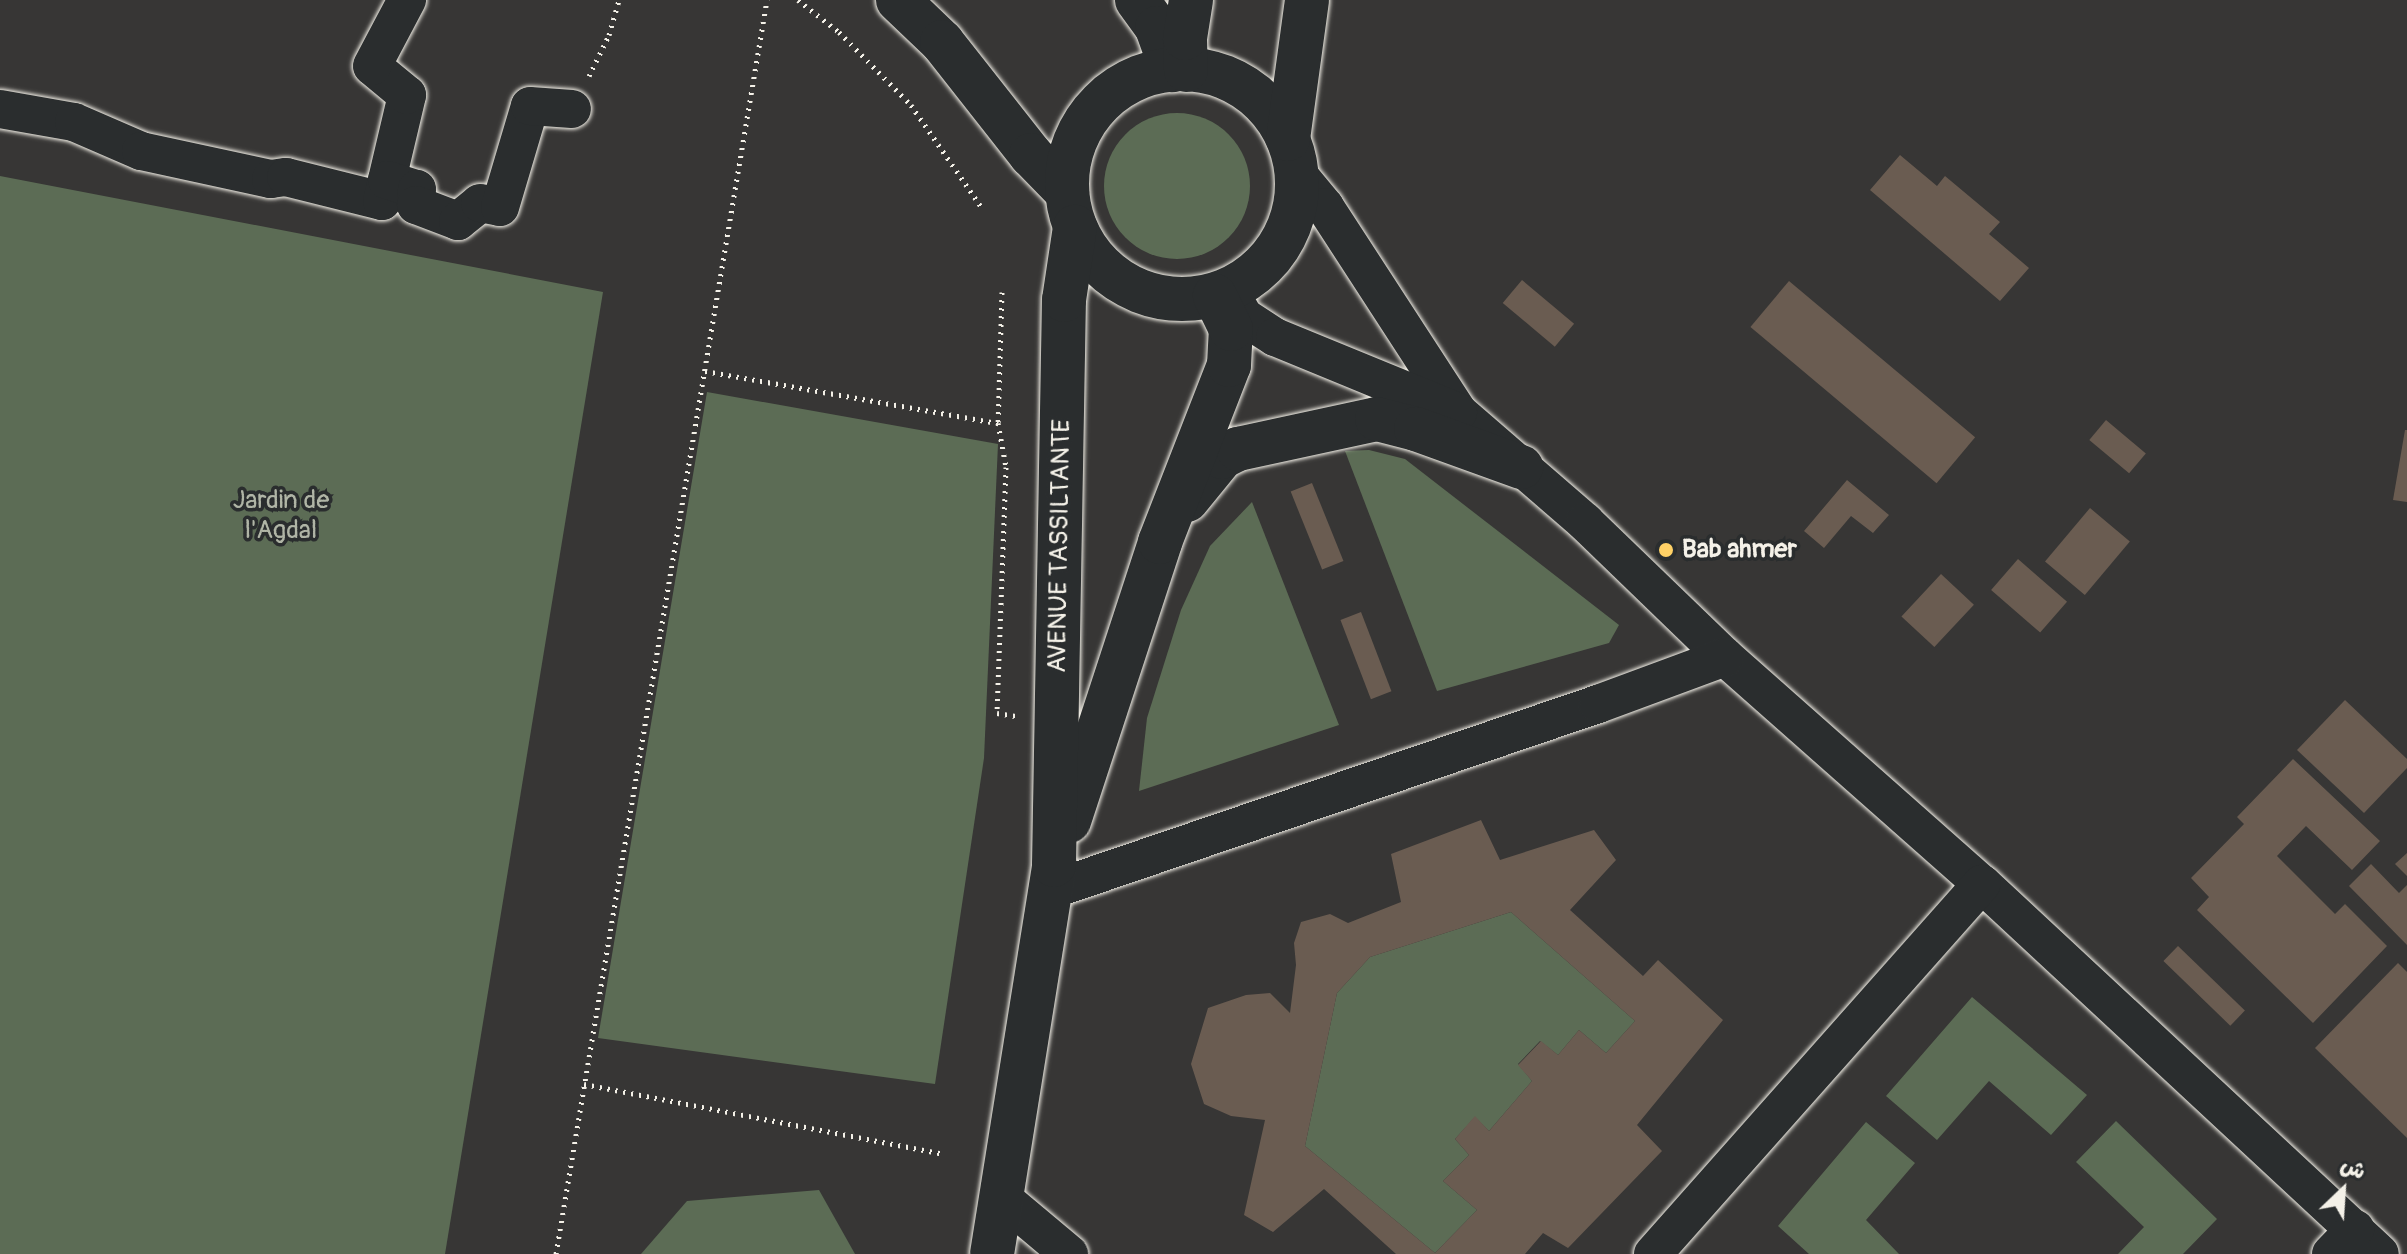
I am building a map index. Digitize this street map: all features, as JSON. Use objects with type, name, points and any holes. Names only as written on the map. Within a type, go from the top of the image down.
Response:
[{"type":"street","points":[[0,109],[74,122],[141,151],[271,179],[286,177],[382,201],[407,95],[372,66],[407,0]]},
{"type":"street","points":[[898,0],[942,42],[1031,155],[1071,210],[1092,256],[1131,288],[1164,298],[1222,293],[1262,269],[1279,249],[1295,213],[1293,156],[1307,0]]},
{"type":"street","points":[[1137,0],[1157,28],[1179,70]]},
{"type":"street","points":[[1179,70],[1191,0]]},
{"type":"street","points":[[1071,210],[1070,157],[1091,114],[1130,80],[1179,70],[1215,74],[1241,85],[1274,114],[1293,156],[1458,412],[1585,522],[1725,657],[1982,884],[2355,1246]]},
{"type":"street","points":[[387,180],[417,189],[416,205],[458,221],[480,203],[500,207],[530,106],[572,109]]},
{"type":"street","name":"AVENUE TASSILTANTE","points":[[992,1254],[1052,878],[1064,300],[1071,210]]},
{"type":"street","points":[[1222,293],[1244,317],[1275,337],[1458,412]]},
{"type":"street","name":"AVENUE TASSILTANTE","points":[[1052,878],[1160,542],[1229,365],[1231,329],[1222,293]]},
{"type":"street","points":[[1160,542],[1200,481],[1222,457],[1282,437],[1377,419],[1416,429],[1521,467]]},
{"type":"street","points":[[1052,878],[1583,710],[1725,657]]},
{"type":"street","points":[[1672,1248],[1982,884]]},
{"type":"street","points":[[1001,1197],[1069,1254]]},
{"type":"path","points":[[572,109],[609,35],[619,0]]},
{"type":"path","points":[[556,1254],[767,0]]},
{"type":"path","points":[[798,0],[839,32],[911,105],[982,208]]},
{"type":"path","points":[[1002,292],[998,423],[1006,467],[997,713],[1057,723]]},
{"type":"path","points":[[705,371],[998,423]]},
{"type":"path","points":[[584,1084],[940,1153]]},
{"type":"green space","points":[[1177,113],[1205,118],[1229,134],[1245,158],[1250,186],[1245,214],[1229,238],[1205,254],[1177,259],[1149,254],[1125,238],[1109,214],[1104,186],[1109,158],[1125,134],[1149,118]]},
{"type":"green space","name":"Jardin de l'Agdal","points":[[0,176],[603,292],[445,1254],[0,1254]]},
{"type":"green space","points":[[707,392],[998,444],[984,758],[935,1084],[598,1038]]},
{"type":"green space","points":[[1369,450],[1405,459],[1619,625],[1609,643],[1437,691],[1345,451]]},
{"type":"green space","points":[[1252,502],[1339,725],[1139,791],[1147,718],[1181,610],[1210,546]]},
{"type":"green space","points":[[1511,912],[1635,1021],[1606,1053],[1579,1030],[1558,1055],[1540,1041],[1518,1064],[1532,1081],[1489,1131],[1475,1117],[1455,1139],[1469,1155],[1443,1181],[1477,1210],[1435,1253],[1305,1146],[1337,993],[1370,957]]},
{"type":"green space","points":[[1972,997],[2087,1095],[2051,1135],[1989,1081],[1937,1140],[1886,1096]]},
{"type":"green space","points":[[2116,1121],[2217,1219],[2183,1254],[2118,1254],[2144,1227],[2076,1162]]},
{"type":"green space","points":[[1866,1122],[1915,1163],[1866,1220],[1899,1254],[1809,1254],[1778,1226]]},
{"type":"green space","points":[[819,1190],[855,1254],[641,1254],[687,1201]]},
{"type":"building","points":[[1900,155],[1937,186],[1945,176],[2000,222],[1989,234],[2029,268],[2000,301],[1870,190]]},
{"type":"building","points":[[1522,280],[1574,324],[1555,347],[1503,303]]},
{"type":"building","points":[[1789,281],[1975,437],[1937,483],[1750,327]]},
{"type":"building","points":[[2106,420],[2146,453],[2129,473],[2089,440]]},
{"type":"building","points":[[2407,430],[2407,502],[2393,500]]},
{"type":"building","points":[[1847,480],[1889,515],[1873,533],[1851,516],[1824,548],[1804,531]]},
{"type":"building","points":[[1312,483],[1343,561],[1322,569],[1291,492]]},
{"type":"building","points":[[2090,508],[2130,541],[2085,595],[2045,562]]},
{"type":"building","points":[[2018,559],[2067,602],[2040,633],[1991,590]]},
{"type":"building","points":[[1941,574],[1974,605],[1934,647],[1901,616]]},
{"type":"building","points":[[1361,612],[1391,691],[1371,699],[1340,620]]},
{"type":"building","points":[[2345,700],[2407,759],[2407,768],[2364,813],[2297,750]]},
{"type":"building","points":[[2293,759],[2380,841],[2352,870],[2306,826],[2277,856],[2335,914],[2345,904],[2387,946],[2313,1023],[2197,910],[2209,897],[2191,878],[2244,824],[2237,817]]},
{"type":"building","points":[[1481,820],[1500,860],[1594,830],[1616,860],[1570,910],[1643,976],[1658,960],[1723,1020],[1637,1125],[1662,1151],[1568,1248],[1543,1233],[1525,1254],[1396,1254],[1324,1189],[1273,1232],[1244,1215],[1265,1120],[1231,1116],[1204,1104],[1191,1064],[1208,1008],[1246,995],[1270,993],[1290,1013],[1296,965],[1294,943],[1301,922],[1330,914],[1348,923],[1401,902],[1391,854]],"holes":[[[1511,912],[1635,1021],[1606,1053],[1579,1030],[1558,1055],[1541,1041],[1518,1065],[1532,1081],[1489,1131],[1475,1116],[1455,1139],[1469,1155],[1443,1181],[1477,1210],[1435,1253],[1305,1146],[1337,993],[1370,957]]]},
{"type":"building","points":[[2407,853],[2407,876],[2395,864]]},
{"type":"building","points":[[2371,864],[2399,893],[2407,885],[2407,945],[2349,886]]},
{"type":"building","points":[[2178,946],[2245,1011],[2230,1026],[2163,961]]},
{"type":"building","points":[[2398,963],[2407,972],[2407,1138],[2315,1048]]},
{"type":"place","name":"Bab ahmer","points":[[1666,550]]}]
